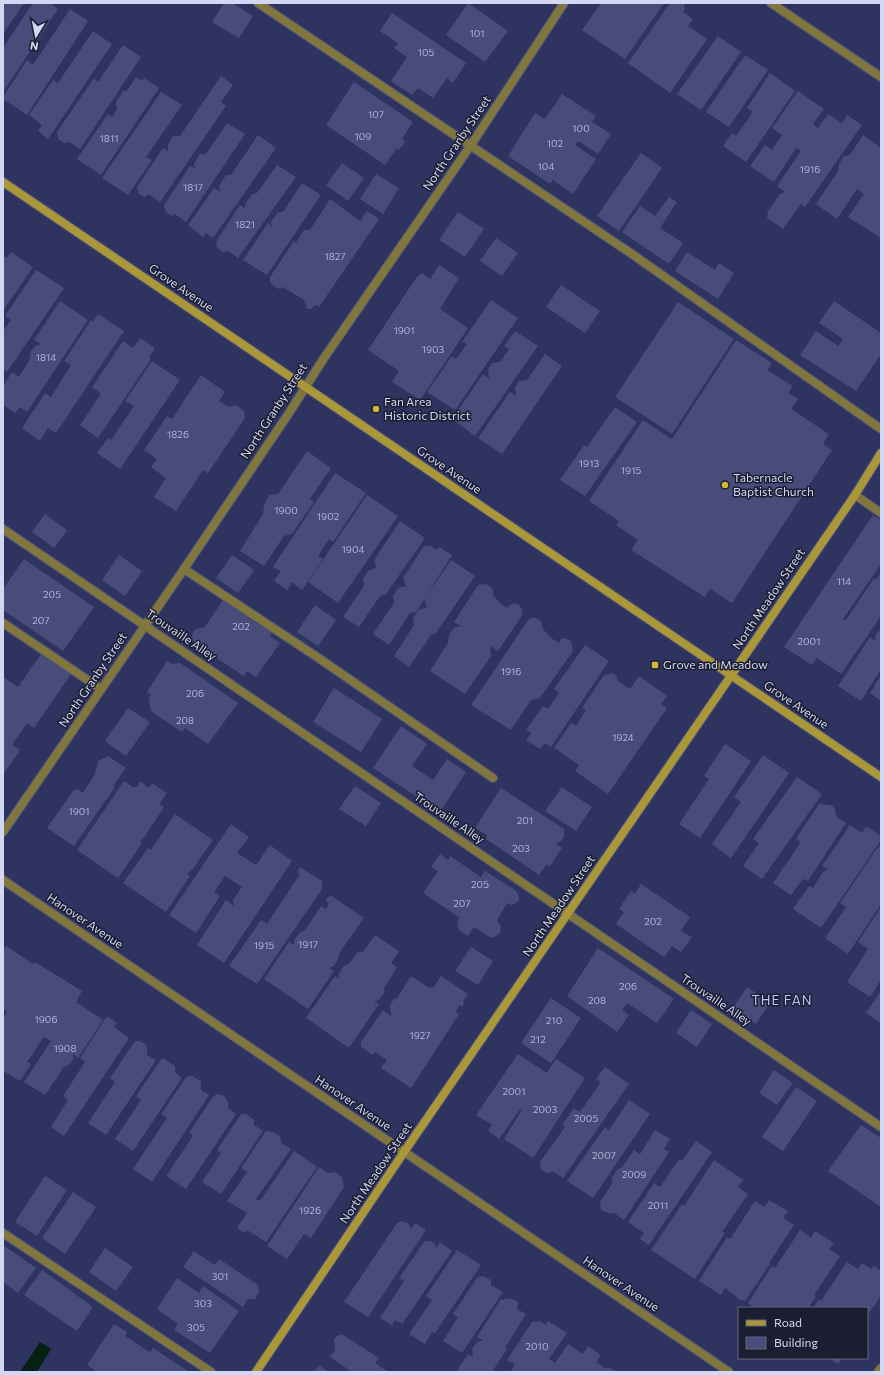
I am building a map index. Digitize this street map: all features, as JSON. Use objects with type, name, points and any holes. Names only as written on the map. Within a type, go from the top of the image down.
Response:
[{"type":"main road","name":"Grove Avenue","points":[[3,182],[881,777]]},
{"type":"main road","name":"North Meadow Street","points":[[256,1372],[404,1152],[855,495],[881,453]]},
{"type":"street","points":[[258,3],[632,254],[881,428]]},
{"type":"street","name":"North Granby Street","points":[[3,832],[184,569],[338,338],[471,145],[564,3]]},
{"type":"street","points":[[771,3],[881,77]]},
{"type":"street","points":[[855,495],[881,513]]},
{"type":"street","name":"Trouvaille Alley","points":[[3,529],[881,1127]]},
{"type":"street","points":[[184,569],[317,657],[493,778]]},
{"type":"street","points":[[3,623],[101,689]]},
{"type":"street","name":"Hanover Avenue","points":[[3,880],[729,1372]]},
{"type":"street","points":[[3,1233],[211,1372]]},
{"type":"street","points":[[878,1372],[881,1368]]},
{"type":"shaded area","points":[[40,1342],[51,1349],[37,1372],[20,1372]]},
{"type":"building","points":[[3,3],[24,3],[3,34]]},
{"type":"building","points":[[33,3],[49,3],[58,9],[3,92],[3,44],[5,45]]},
{"type":"building","points":[[224,3],[232,3],[253,16],[239,38],[212,22]]},
{"type":"building","points":[[468,3],[508,31],[485,62],[446,35]]},
{"type":"building","points":[[601,3],[664,3],[625,59],[582,30]]},
{"type":"building","points":[[670,3],[684,3],[685,9],[683,12],[693,19],[688,26],[707,39],[670,93],[628,63]]},
{"type":"building","points":[[70,9],[88,21],[27,115],[3,99],[3,97],[27,60],[33,65]]},
{"type":"building","points":[[392,13],[466,63],[453,83],[447,78],[433,98],[418,88],[412,95],[391,81],[407,57],[394,48],[398,43],[380,31]]},
{"type":"building","points":[[93,31],[112,44],[48,139],[38,131],[42,125],[29,115],[53,80],[58,83]]},
{"type":"building","points":[[718,36],[741,52],[701,110],[677,94]]},
{"type":"building","points":[[123,45],[141,57],[80,149],[69,142],[64,143],[58,139],[57,132],[94,78],[98,82]]},
{"type":"building","points":[[745,55],[768,70],[729,127],[706,112]]},
{"type":"building","points":[[770,73],[795,91],[746,162],[723,146],[732,133],[736,136],[753,112],[747,108]]},
{"type":"building","points":[[221,76],[233,85],[221,102],[226,106],[160,202],[148,194],[145,197],[140,195],[137,187],[163,148],[168,151],[168,145],[173,136],[180,136]]},
{"type":"building","points":[[136,77],[142,81],[144,78],[159,88],[101,175],[77,159],[108,114],[112,117],[117,109],[116,102],[124,90],[126,92]]},
{"type":"building","points":[[354,82],[413,122],[402,139],[405,142],[399,150],[397,148],[385,165],[326,125]]},
{"type":"building","points":[[798,91],[824,109],[813,124],[818,128],[828,114],[842,123],[847,115],[862,125],[805,207],[801,204],[783,229],[767,218],[768,211],[780,194],[785,192],[777,186],[801,151],[796,148],[774,182],[750,166],[765,145],[772,150],[782,135],[772,128]]},
{"type":"building","points":[[161,92],[182,105],[146,157],[152,160],[128,195],[102,178]]},
{"type":"building","points":[[562,94],[596,116],[592,122],[611,134],[598,154],[578,141],[575,145],[596,159],[573,194],[553,180],[550,184],[508,156],[535,113],[545,119]]},
{"type":"building","points":[[227,123],[245,134],[186,222],[175,214],[171,216],[165,211],[164,205],[190,166],[195,168],[194,164],[200,154],[206,154]]},
{"type":"building","points":[[258,135],[276,148],[213,238],[206,233],[203,237],[188,225],[214,188],[220,192],[219,186],[226,175],[231,175]]},
{"type":"building","points":[[863,135],[881,148],[881,238],[848,217],[864,194],[857,189],[837,219],[816,204],[838,171],[839,164],[844,156],[850,155]]},
{"type":"building","points":[[641,153],[662,168],[619,231],[597,216]]},
{"type":"building","points":[[342,163],[364,178],[348,201],[326,185]]},
{"type":"building","points":[[277,165],[296,177],[238,258],[228,251],[222,252],[216,246],[217,240],[240,205],[245,208],[245,204],[252,194],[257,193]]},
{"type":"building","points":[[376,174],[399,188],[383,214],[360,199]]},
{"type":"building","points":[[302,183],[321,195],[267,275],[243,260],[268,223],[272,227],[271,222],[278,212],[283,212]]},
{"type":"building","points":[[669,197],[677,202],[660,228],[683,243],[669,264],[622,232],[640,206],[655,216]]},
{"type":"building","points":[[330,199],[360,221],[367,211],[379,219],[319,307],[316,305],[311,309],[308,309],[304,300],[283,287],[279,289],[274,286],[270,282],[270,277],[294,241],[299,244],[297,241],[304,230],[310,230]]},
{"type":"building","points":[[458,212],[484,229],[465,257],[439,240]]},
{"type":"building","points":[[496,238],[518,253],[502,276],[480,261]]},
{"type":"building","points":[[11,252],[33,267],[3,311],[3,255],[7,258]]},
{"type":"building","points":[[687,252],[715,270],[719,263],[734,273],[718,299],[675,271]]},
{"type":"building","points":[[439,265],[459,278],[440,309],[468,328],[420,400],[392,382],[399,371],[368,350],[416,278],[422,273],[430,279]]},
{"type":"building","points":[[36,270],[64,288],[7,372],[3,369],[3,331],[11,320],[5,316]]},
{"type":"building","points":[[561,285],[600,311],[585,333],[546,307]]},
{"type":"building","points":[[491,300],[518,318],[455,410],[427,392],[452,356],[456,359],[467,344],[462,342]]},
{"type":"building","points":[[60,301],[88,320],[27,412],[20,407],[15,413],[3,405],[3,386],[12,372],[19,377],[29,361],[30,353],[34,347],[41,344],[34,340]]},
{"type":"building","points":[[834,301],[881,333],[881,354],[856,391],[800,355],[816,331],[838,346],[843,339],[819,323]]},
{"type":"building","points":[[678,302],[734,339],[672,434],[615,397]]},
{"type":"building","points":[[98,314],[124,331],[56,433],[48,428],[40,441],[22,428],[45,393],[51,397],[71,365],[64,361],[91,320],[93,322]]},
{"type":"building","points":[[515,331],[538,346],[475,436],[452,419],[483,374],[489,379],[488,369],[492,363],[500,362],[509,349],[504,346]]},
{"type":"building","points":[[140,338],[155,348],[149,357],[151,359],[98,438],[80,425],[101,394],[92,387],[123,341],[133,348]]},
{"type":"building","name":"Tabernacle Baptist Church","points":[[736,340],[772,363],[767,370],[793,386],[788,393],[798,399],[791,409],[829,434],[823,444],[832,450],[732,603],[710,589],[705,597],[631,550],[638,540],[616,525],[619,521],[589,501],[643,420],[672,439]]},
{"type":"building","points":[[545,354],[562,366],[502,454],[478,438],[510,392],[516,396],[515,387],[519,381],[527,380]]},
{"type":"building","points":[[152,361],[180,380],[120,469],[97,453],[108,438],[111,440],[134,406],[125,401]]},
{"type":"building","points":[[201,375],[225,392],[219,401],[229,407],[236,405],[244,411],[245,418],[208,473],[203,470],[176,511],[154,497],[166,478],[151,467],[157,459],[144,450],[167,416],[172,419]]},
{"type":"building","points":[[615,407],[637,422],[585,496],[560,480],[584,445],[587,447]]},
{"type":"building","points":[[307,451],[331,468],[310,499],[314,502],[292,534],[284,536],[264,566],[240,551],[263,514],[264,505],[269,495],[278,494]]},
{"type":"building","points":[[335,473],[366,493],[333,542],[329,539],[318,556],[323,559],[302,590],[292,582],[287,590],[274,581],[281,571],[273,567]]},
{"type":"building","points":[[367,495],[398,516],[338,603],[308,582]]},
{"type":"building","points":[[45,514],[67,530],[54,548],[32,532]]},
{"type":"building","points":[[873,515],[881,520],[881,564],[843,619],[846,620],[874,578],[876,580],[881,572],[881,616],[841,674],[817,658],[812,665],[784,647]]},
{"type":"building","points":[[400,521],[425,538],[386,594],[380,596],[359,627],[343,617],[364,586],[363,579],[368,571],[376,568],[374,560]]},
{"type":"building","points":[[424,546],[430,546],[437,550],[439,547],[452,555],[416,612],[410,613],[389,645],[373,634],[394,603],[393,596],[398,588],[406,586],[403,578]]},
{"type":"building","points":[[119,555],[142,571],[125,596],[102,580]]},
{"type":"building","points":[[232,555],[254,570],[238,593],[216,578]]},
{"type":"building","points":[[24,559],[94,607],[63,651],[3,610],[3,589]]},
{"type":"building","points":[[451,560],[475,576],[436,633],[431,635],[409,667],[394,656],[414,625],[413,618],[419,610],[427,607],[424,599]]},
{"type":"building","points":[[486,584],[493,590],[493,595],[500,603],[507,608],[514,603],[519,605],[523,614],[498,651],[490,646],[491,656],[465,694],[430,671],[448,643],[449,635],[454,628],[461,626],[454,622],[478,585]]},
{"type":"building","points":[[224,599],[272,632],[270,636],[280,643],[256,677],[247,671],[244,676],[195,644],[193,641],[192,635],[194,630],[204,628]]},
{"type":"building","points":[[315,605],[336,620],[318,646],[297,632]]},
{"type":"building","points":[[531,618],[536,618],[541,621],[543,629],[551,638],[559,643],[561,639],[565,638],[571,641],[573,651],[540,698],[531,700],[511,730],[471,705],[528,620]]},
{"type":"building","points":[[881,628],[881,669],[861,701],[838,686],[870,637],[875,641],[876,634]]},
{"type":"building","points":[[585,645],[609,661],[551,747],[545,743],[540,749],[526,740],[531,733],[526,730],[543,706],[548,709],[559,693],[554,689]]},
{"type":"building","points":[[41,654],[71,674],[34,728],[27,723],[12,745],[20,750],[3,775],[3,677],[18,687]]},
{"type":"building","points":[[167,661],[172,664],[180,663],[238,703],[208,744],[185,728],[182,732],[152,712],[150,708],[149,698],[151,695],[147,692]]},
{"type":"building","points":[[612,673],[616,675],[618,681],[630,689],[639,676],[667,696],[661,704],[667,708],[608,794],[575,771],[579,765],[554,748],[571,723],[576,726],[586,710],[582,708],[604,675]]},
{"type":"building","points":[[881,675],[881,701],[870,693]]},
{"type":"building","points":[[334,688],[382,719],[361,752],[313,722]]},
{"type":"building","points":[[128,708],[150,722],[126,756],[105,741]]},
{"type":"building","points":[[401,726],[427,744],[412,766],[433,780],[447,759],[466,772],[440,812],[373,768]]},
{"type":"building","points":[[725,744],[751,761],[700,838],[679,824],[709,779],[704,776]]},
{"type":"building","points":[[763,755],[789,773],[731,858],[712,844],[741,802],[734,797]]},
{"type":"building","points":[[108,756],[126,768],[113,786],[115,787],[74,846],[47,828],[73,791],[77,789],[83,793],[95,774],[98,761]]},
{"type":"building","points":[[797,777],[822,794],[762,879],[743,866],[759,843],[753,839]]},
{"type":"building","points":[[124,781],[133,787],[137,787],[140,781],[149,788],[152,783],[167,793],[159,804],[164,807],[143,839],[139,841],[142,843],[118,878],[77,850]]},
{"type":"building","points":[[355,786],[381,803],[366,826],[339,809]]},
{"type":"building","points":[[562,787],[592,807],[576,831],[545,811]]},
{"type":"building","points":[[501,788],[564,829],[564,837],[556,844],[562,848],[550,866],[546,865],[539,875],[486,839],[487,835],[475,828]]},
{"type":"building","points":[[819,804],[831,805],[835,809],[836,816],[846,823],[808,881],[803,879],[791,895],[773,883],[801,842],[796,839]]},
{"type":"building","points":[[175,814],[213,840],[192,870],[187,874],[190,876],[166,912],[123,883],[148,848],[151,850]]},
{"type":"building","points":[[231,824],[249,837],[237,853],[256,865],[270,845],[292,861],[224,963],[197,945],[226,900],[234,906],[233,900],[242,887],[225,876],[214,892],[220,896],[196,933],[169,915]]},
{"type":"building","points":[[850,825],[862,833],[866,826],[881,836],[881,840],[821,928],[793,909],[809,886],[813,888],[823,872],[828,869],[822,866]]},
{"type":"building","points":[[881,846],[881,904],[848,954],[825,938],[846,907],[840,903],[878,847]]},
{"type":"building","points":[[440,854],[448,860],[450,856],[481,877],[485,871],[515,890],[518,894],[518,902],[512,905],[507,903],[497,920],[501,927],[500,933],[496,936],[491,938],[474,927],[468,936],[459,930],[457,922],[460,918],[423,893],[438,871],[431,867]]},
{"type":"building","points":[[300,867],[322,881],[322,889],[257,984],[229,966],[261,920],[267,924],[300,874],[297,872]]},
{"type":"building","points":[[641,884],[690,917],[681,931],[692,937],[681,952],[672,946],[664,957],[616,924],[624,912],[619,909],[631,891],[635,894]]},
{"type":"building","points":[[330,895],[364,918],[340,952],[334,966],[329,968],[334,971],[308,1009],[264,979],[289,942],[294,945],[294,940],[299,933],[305,930],[321,906],[326,909],[329,903],[325,901]]},
{"type":"building","points":[[881,907],[881,980],[870,997],[847,982],[868,949],[858,942]]},
{"type":"building","points":[[375,935],[399,951],[391,963],[397,967],[384,988],[384,993],[379,1000],[374,1002],[379,1004],[349,1048],[306,1018],[335,976],[339,979],[339,973],[344,966],[349,964],[358,952],[363,952]]},
{"type":"building","points":[[6,946],[33,964],[35,962],[82,991],[76,1002],[103,1020],[78,1058],[73,1054],[73,1060],[70,1064],[64,1067],[45,1095],[24,1082],[51,1041],[44,1037],[27,1062],[31,1064],[20,1081],[3,1071],[3,1018],[7,1012],[3,1009],[3,951]]},
{"type":"building","points":[[471,947],[493,961],[478,985],[455,971]]},
{"type":"building","points":[[598,948],[674,999],[657,1023],[627,1003],[622,1010],[629,1015],[617,1032],[567,996]]},
{"type":"building","points":[[411,976],[428,987],[433,988],[441,976],[468,994],[463,1001],[465,1001],[462,1007],[460,1005],[455,1012],[459,1014],[411,1088],[381,1068],[387,1060],[375,1052],[373,1055],[361,1047],[361,1042],[383,1010],[391,1016],[390,1005],[394,999],[397,998]]},
{"type":"building","points":[[747,987],[770,1003],[756,1024],[732,1009]]},
{"type":"building","points":[[881,991],[881,1023],[866,1013]]},
{"type":"building","points":[[551,998],[581,1018],[551,1063],[521,1043]]},
{"type":"building","points":[[691,1010],[712,1024],[697,1047],[676,1033]]},
{"type":"building","points":[[107,1016],[117,1023],[114,1027],[129,1038],[64,1136],[51,1127],[68,1100],[63,1096],[85,1062],[80,1058]]},
{"type":"building","points":[[135,1041],[140,1041],[145,1044],[147,1048],[147,1055],[156,1060],[106,1135],[88,1123],[115,1082],[110,1078]]},
{"type":"building","points":[[518,1054],[547,1073],[556,1059],[585,1078],[533,1158],[504,1139],[522,1110],[520,1109],[499,1139],[488,1131],[492,1125],[476,1115]]},
{"type":"building","points":[[163,1058],[175,1066],[175,1072],[182,1078],[133,1151],[115,1139],[141,1100],[136,1096]]},
{"type":"building","points":[[605,1067],[629,1084],[563,1178],[554,1172],[547,1173],[541,1169],[540,1162],[565,1127],[562,1125],[574,1108],[580,1112],[601,1082],[596,1079]]},
{"type":"building","points":[[774,1070],[793,1083],[777,1105],[759,1093]]},
{"type":"building","points":[[187,1076],[192,1076],[201,1081],[201,1090],[209,1095],[152,1182],[133,1169],[167,1118],[161,1114]]},
{"type":"building","points":[[796,1087],[817,1101],[783,1151],[762,1137]]},
{"type":"building","points":[[217,1094],[225,1097],[228,1102],[228,1108],[236,1114],[186,1189],[166,1176],[193,1136],[189,1133],[212,1098]]},
{"type":"building","points":[[629,1100],[650,1114],[593,1198],[567,1181],[605,1127],[609,1130]]},
{"type":"building","points":[[241,1114],[246,1114],[254,1120],[254,1125],[263,1131],[221,1194],[202,1182],[221,1153],[217,1150]]},
{"type":"building","points":[[861,1125],[881,1138],[881,1207],[828,1171]]},
{"type":"building","points":[[655,1130],[670,1139],[664,1149],[669,1152],[624,1220],[614,1213],[608,1213],[601,1210],[600,1202],[612,1184],[612,1178],[617,1170],[623,1166],[634,1150],[640,1154]]},
{"type":"building","points":[[266,1131],[273,1132],[280,1136],[281,1143],[291,1149],[256,1199],[260,1201],[294,1151],[317,1167],[266,1242],[247,1230],[245,1233],[237,1228],[247,1213],[227,1201],[247,1172],[241,1168]]},
{"type":"building","points":[[696,1141],[712,1152],[649,1245],[640,1239],[644,1233],[628,1222],[654,1183],[660,1187],[679,1159],[682,1161]]},
{"type":"building","points":[[714,1160],[743,1180],[738,1187],[748,1194],[722,1232],[725,1233],[695,1279],[651,1250],[682,1204],[684,1206]]},
{"type":"building","points":[[319,1167],[328,1173],[335,1172],[342,1177],[344,1187],[311,1238],[304,1234],[287,1259],[267,1246]]},
{"type":"building","points":[[45,1176],[67,1190],[37,1236],[15,1222]]},
{"type":"building","points":[[73,1192],[96,1207],[65,1254],[42,1238]]},
{"type":"building","points":[[769,1200],[788,1211],[783,1218],[794,1225],[745,1301],[740,1300],[725,1288],[721,1295],[699,1281],[727,1237],[730,1239],[755,1201],[765,1207]]},
{"type":"building","points":[[402,1221],[409,1224],[411,1229],[415,1223],[426,1230],[368,1317],[344,1302],[397,1223]]},
{"type":"building","points":[[800,1230],[811,1238],[815,1231],[834,1243],[829,1249],[840,1256],[814,1295],[816,1297],[809,1307],[754,1307],[748,1303],[772,1266],[775,1268]]},
{"type":"building","points":[[430,1241],[435,1243],[436,1248],[440,1242],[452,1251],[402,1324],[395,1320],[392,1325],[380,1318],[404,1281],[399,1278],[424,1242]]},
{"type":"building","points":[[3,1245],[36,1268],[18,1293],[3,1282]]},
{"type":"building","points":[[105,1248],[133,1267],[116,1291],[89,1272]]},
{"type":"building","points":[[457,1250],[481,1265],[435,1333],[432,1332],[425,1344],[409,1334],[432,1300],[426,1296]]},
{"type":"building","points":[[194,1251],[215,1265],[219,1259],[258,1285],[259,1292],[255,1299],[248,1299],[243,1307],[183,1267]]},
{"type":"building","points":[[847,1262],[858,1269],[862,1263],[871,1269],[874,1266],[881,1271],[881,1296],[868,1315],[868,1307],[814,1307],[819,1299],[821,1301]]},
{"type":"building","points":[[42,1270],[93,1307],[77,1331],[24,1295]]},
{"type":"building","points":[[483,1276],[491,1280],[491,1285],[503,1292],[462,1353],[443,1341],[458,1317],[453,1314],[477,1278]]},
{"type":"building","points":[[177,1278],[199,1293],[203,1286],[239,1311],[210,1353],[174,1330],[178,1324],[157,1309]]},
{"type":"building","points":[[510,1298],[518,1302],[517,1309],[526,1314],[505,1348],[507,1349],[492,1372],[456,1372],[468,1354],[473,1357],[472,1349],[476,1343],[483,1340],[477,1337],[501,1299],[503,1300]]},
{"type":"building","points":[[540,1321],[546,1325],[548,1321],[567,1333],[549,1359],[555,1363],[568,1344],[583,1354],[588,1346],[601,1355],[596,1362],[604,1368],[610,1368],[618,1372],[510,1372],[515,1364],[507,1360],[532,1322]]},
{"type":"building","points":[[114,1324],[127,1332],[125,1336],[150,1352],[153,1348],[189,1372],[97,1372],[87,1365]]},
{"type":"building","points":[[339,1335],[343,1335],[379,1358],[375,1363],[388,1372],[352,1372],[330,1357],[335,1350],[334,1339]]},
{"type":"building","points":[[830,1359],[841,1359],[838,1364]]},
{"type":"building","points":[[320,1366],[329,1372],[312,1372]]},
{"type":"place","name":"Fan Area Historic District","points":[[376,409]]},
{"type":"place","name":"Tabernacle Baptist Church","points":[[725,485]]},
{"type":"place","name":"Grove and Meadow","points":[[655,665]]},
{"type":"district","name":"THE FAN","points":[[782,1000]]}]
